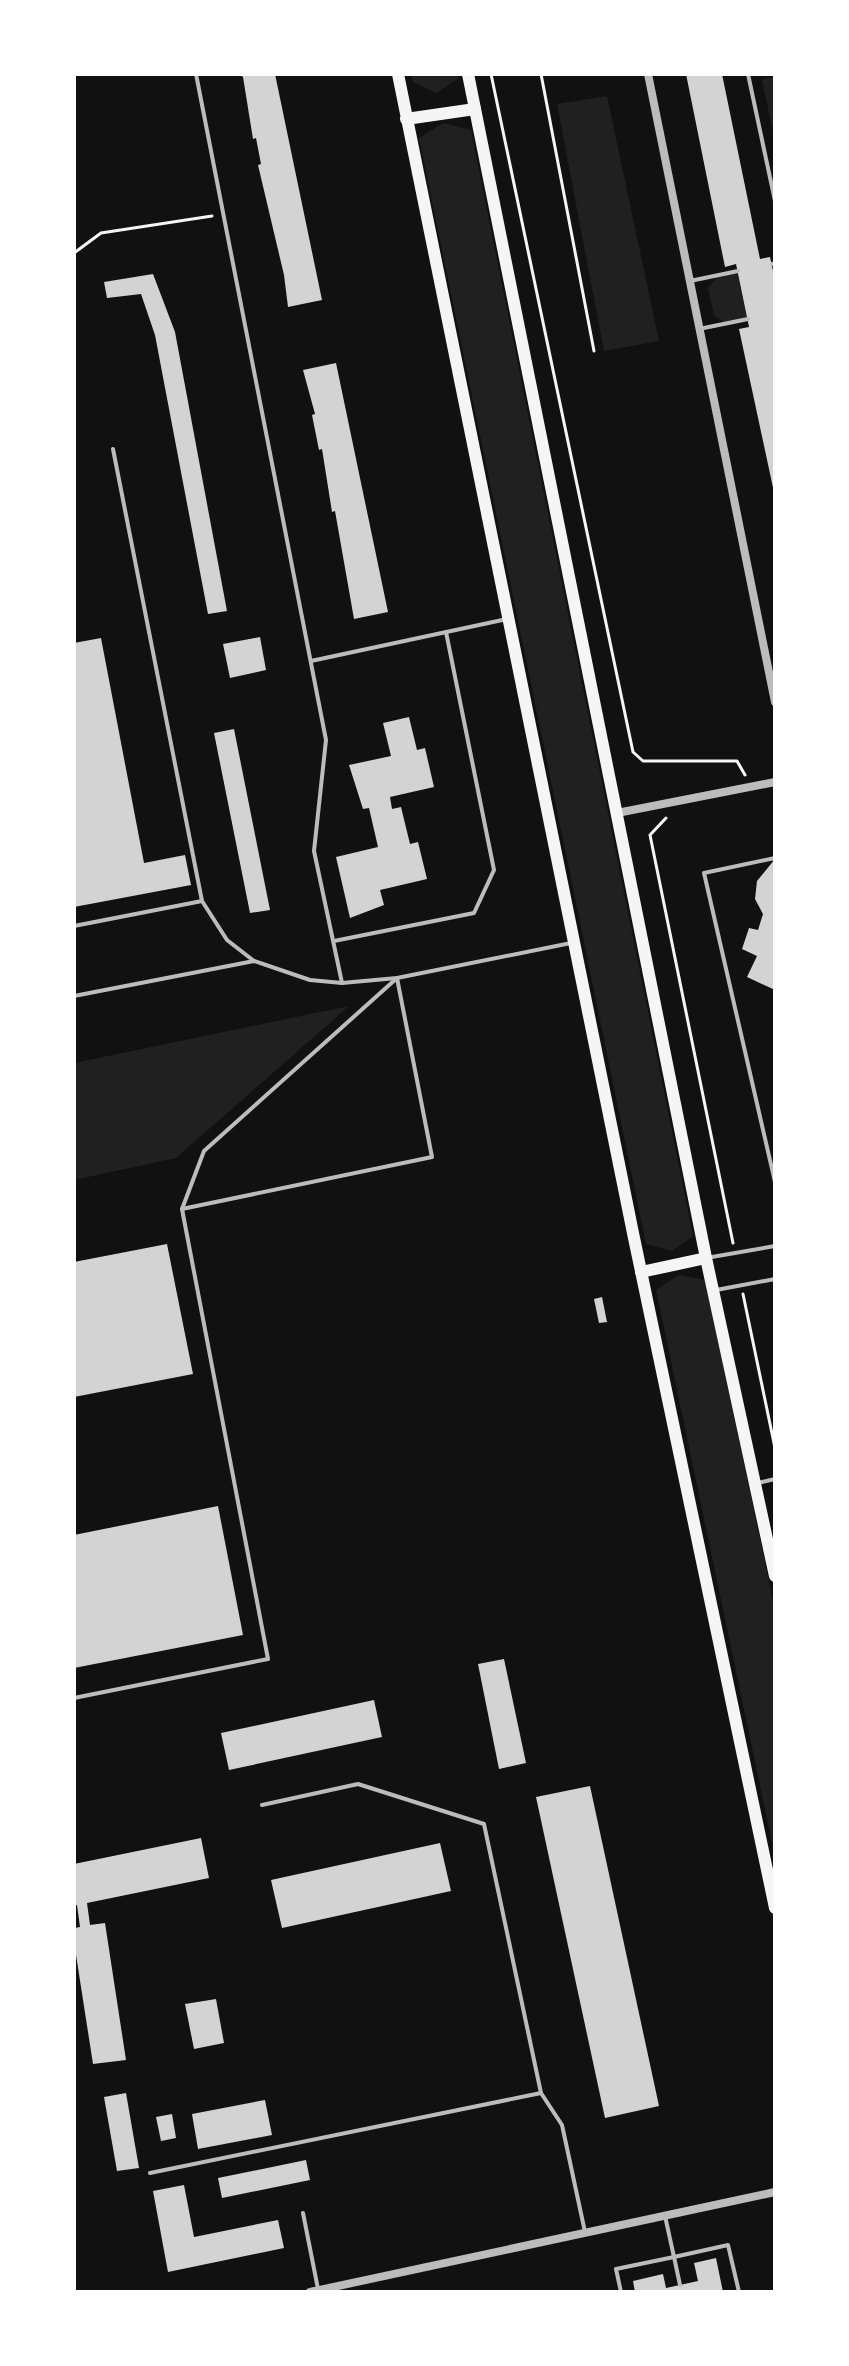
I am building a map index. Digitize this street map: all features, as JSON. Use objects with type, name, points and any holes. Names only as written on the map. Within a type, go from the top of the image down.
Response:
[{"type":"main road","points":[[398,74],[641,1272],[775,1908]]},
{"type":"main road","points":[[468,74],[706,1258],[775,1576]]},
{"type":"main road","points":[[406,119],[475,109]]},
{"type":"main road","points":[[641,1272],[706,1258]]},
{"type":"street","points":[[648,74],[775,702]]},
{"type":"street","points":[[617,813],[775,782]]},
{"type":"street","points":[[314,2291],[775,2192]]},
{"type":"lane","points":[[196,74],[326,740],[314,851],[342,983]]},
{"type":"lane","points":[[748,74],[775,201]]},
{"type":"lane","points":[[690,281],[738,271]]},
{"type":"lane","points":[[699,329],[748,319]]},
{"type":"lane","points":[[113,449],[202,901],[227,940],[254,961],[310,980],[342,983],[397,978],[574,942]]},
{"type":"lane","points":[[311,661],[507,619]]},
{"type":"lane","points":[[334,941],[474,913],[494,870],[446,632]]},
{"type":"lane","points":[[775,858],[704,873],[775,1182]]},
{"type":"lane","points":[[74,926],[202,901]]},
{"type":"lane","points":[[74,996],[254,961]]},
{"type":"lane","points":[[74,1698],[268,1659],[182,1209],[204,1151],[397,978]]},
{"type":"lane","points":[[182,1209],[432,1157],[397,978]]},
{"type":"lane","points":[[706,1258],[775,1246]]},
{"type":"lane","points":[[714,1290],[775,1279]]},
{"type":"lane","points":[[755,1483],[775,1479]]},
{"type":"lane","points":[[262,1805],[358,1784],[484,1824],[541,2093],[562,2125],[585,2232]]},
{"type":"lane","points":[[150,2173],[541,2093]]},
{"type":"lane","points":[[303,2213],[314,2291]]},
{"type":"lane","points":[[665,2216],[680,2285]]},
{"type":"lane","points":[[621,2292],[616,2269],[728,2245],[739,2292]]},
{"type":"path","points":[[491,74],[633,752],[643,761],[737,761],[750,786]]},
{"type":"path","points":[[541,74],[594,351]]},
{"type":"path","points":[[74,253],[101,233],[223,214]]},
{"type":"path","points":[[673,815],[662,820],[650,835],[735,1253]]},
{"type":"path","points":[[741,1286],[775,1448]]},
{"type":"shaded area","points":[[411,74],[458,74],[459,78],[436,93],[413,82]]},
{"type":"shaded area","points":[[775,77],[775,142],[762,79]]},
{"type":"shaded area","points":[[607,96],[659,341],[604,351],[557,104]]},
{"type":"shaded area","points":[[443,123],[471,130],[693,1236],[672,1251],[646,1244],[419,138]]},
{"type":"shaded area","points":[[737,273],[747,319],[725,323],[714,315],[708,288],[717,277]]},
{"type":"shaded area","points":[[349,1006],[176,1158],[74,1180],[74,1063]]},
{"type":"shaded area","points":[[679,1275],[705,1280],[775,1610],[775,1857],[656,1290]]},
{"type":"building","points":[[239,74],[275,74],[322,300],[288,307],[284,275],[258,165],[261,164],[256,138],[253,139],[243,77]]},
{"type":"building","points":[[686,74],[722,74],[760,259],[770,257],[775,280],[775,497],[739,329],[749,327],[736,264],[725,267]]},
{"type":"building","points":[[153,274],[175,332],[227,611],[208,614],[155,335],[141,294],[107,298],[104,282]]},
{"type":"building","points":[[336,363],[388,612],[354,619],[335,511],[332,512],[322,449],[319,450],[312,415],[315,414],[303,370]]},
{"type":"building","points":[[260,637],[266,670],[230,678],[223,644]]},
{"type":"building","points":[[101,638],[144,863],[185,855],[191,885],[74,907],[74,643]]},
{"type":"building","points":[[409,717],[417,750],[425,748],[434,787],[390,797],[392,809],[401,807],[410,844],[418,842],[427,879],[380,890],[384,905],[350,918],[336,857],[378,847],[369,808],[363,809],[349,765],[391,756],[383,723]]},
{"type":"building","points":[[234,729],[270,910],[250,913],[214,733]]},
{"type":"building","points":[[775,859],[775,990],[747,977],[757,956],[742,949],[749,928],[758,930],[763,914],[755,899],[757,881]]},
{"type":"building","points":[[167,1244],[193,1374],[74,1397],[74,1262]]},
{"type":"building","points":[[602,1297],[607,1322],[599,1323],[594,1299]]},
{"type":"building","points":[[218,1506],[243,1635],[74,1668],[74,1535]]},
{"type":"building","points":[[504,1659],[526,1763],[499,1769],[478,1664]]},
{"type":"building","points":[[374,1700],[382,1737],[229,1770],[221,1733]]},
{"type":"building","points":[[590,1786],[659,2106],[605,2118],[536,1797]]},
{"type":"building","points":[[201,1838],[209,1878],[87,1903],[90,1925],[105,1923],[126,2060],[93,2064],[74,1942],[74,1928],[80,1927],[77,1905],[74,1906],[74,1864]]},
{"type":"building","points":[[440,1843],[451,1891],[282,1928],[271,1880]]},
{"type":"building","points":[[216,1999],[224,2043],[194,2049],[185,2004]]},
{"type":"building","points":[[126,2093],[139,2168],[117,2171],[104,2097]]},
{"type":"building","points":[[265,2100],[272,2135],[198,2149],[192,2114]]},
{"type":"building","points":[[172,2114],[176,2138],[161,2141],[156,2117]]},
{"type":"building","points":[[306,2160],[310,2180],[222,2198],[218,2178]]},
{"type":"building","points":[[184,2185],[194,2237],[278,2220],[284,2248],[168,2272],[153,2191]]},
{"type":"building","points":[[716,2258],[723,2292],[635,2292],[633,2281],[663,2274],[666,2288],[698,2281],[694,2263]]}]
